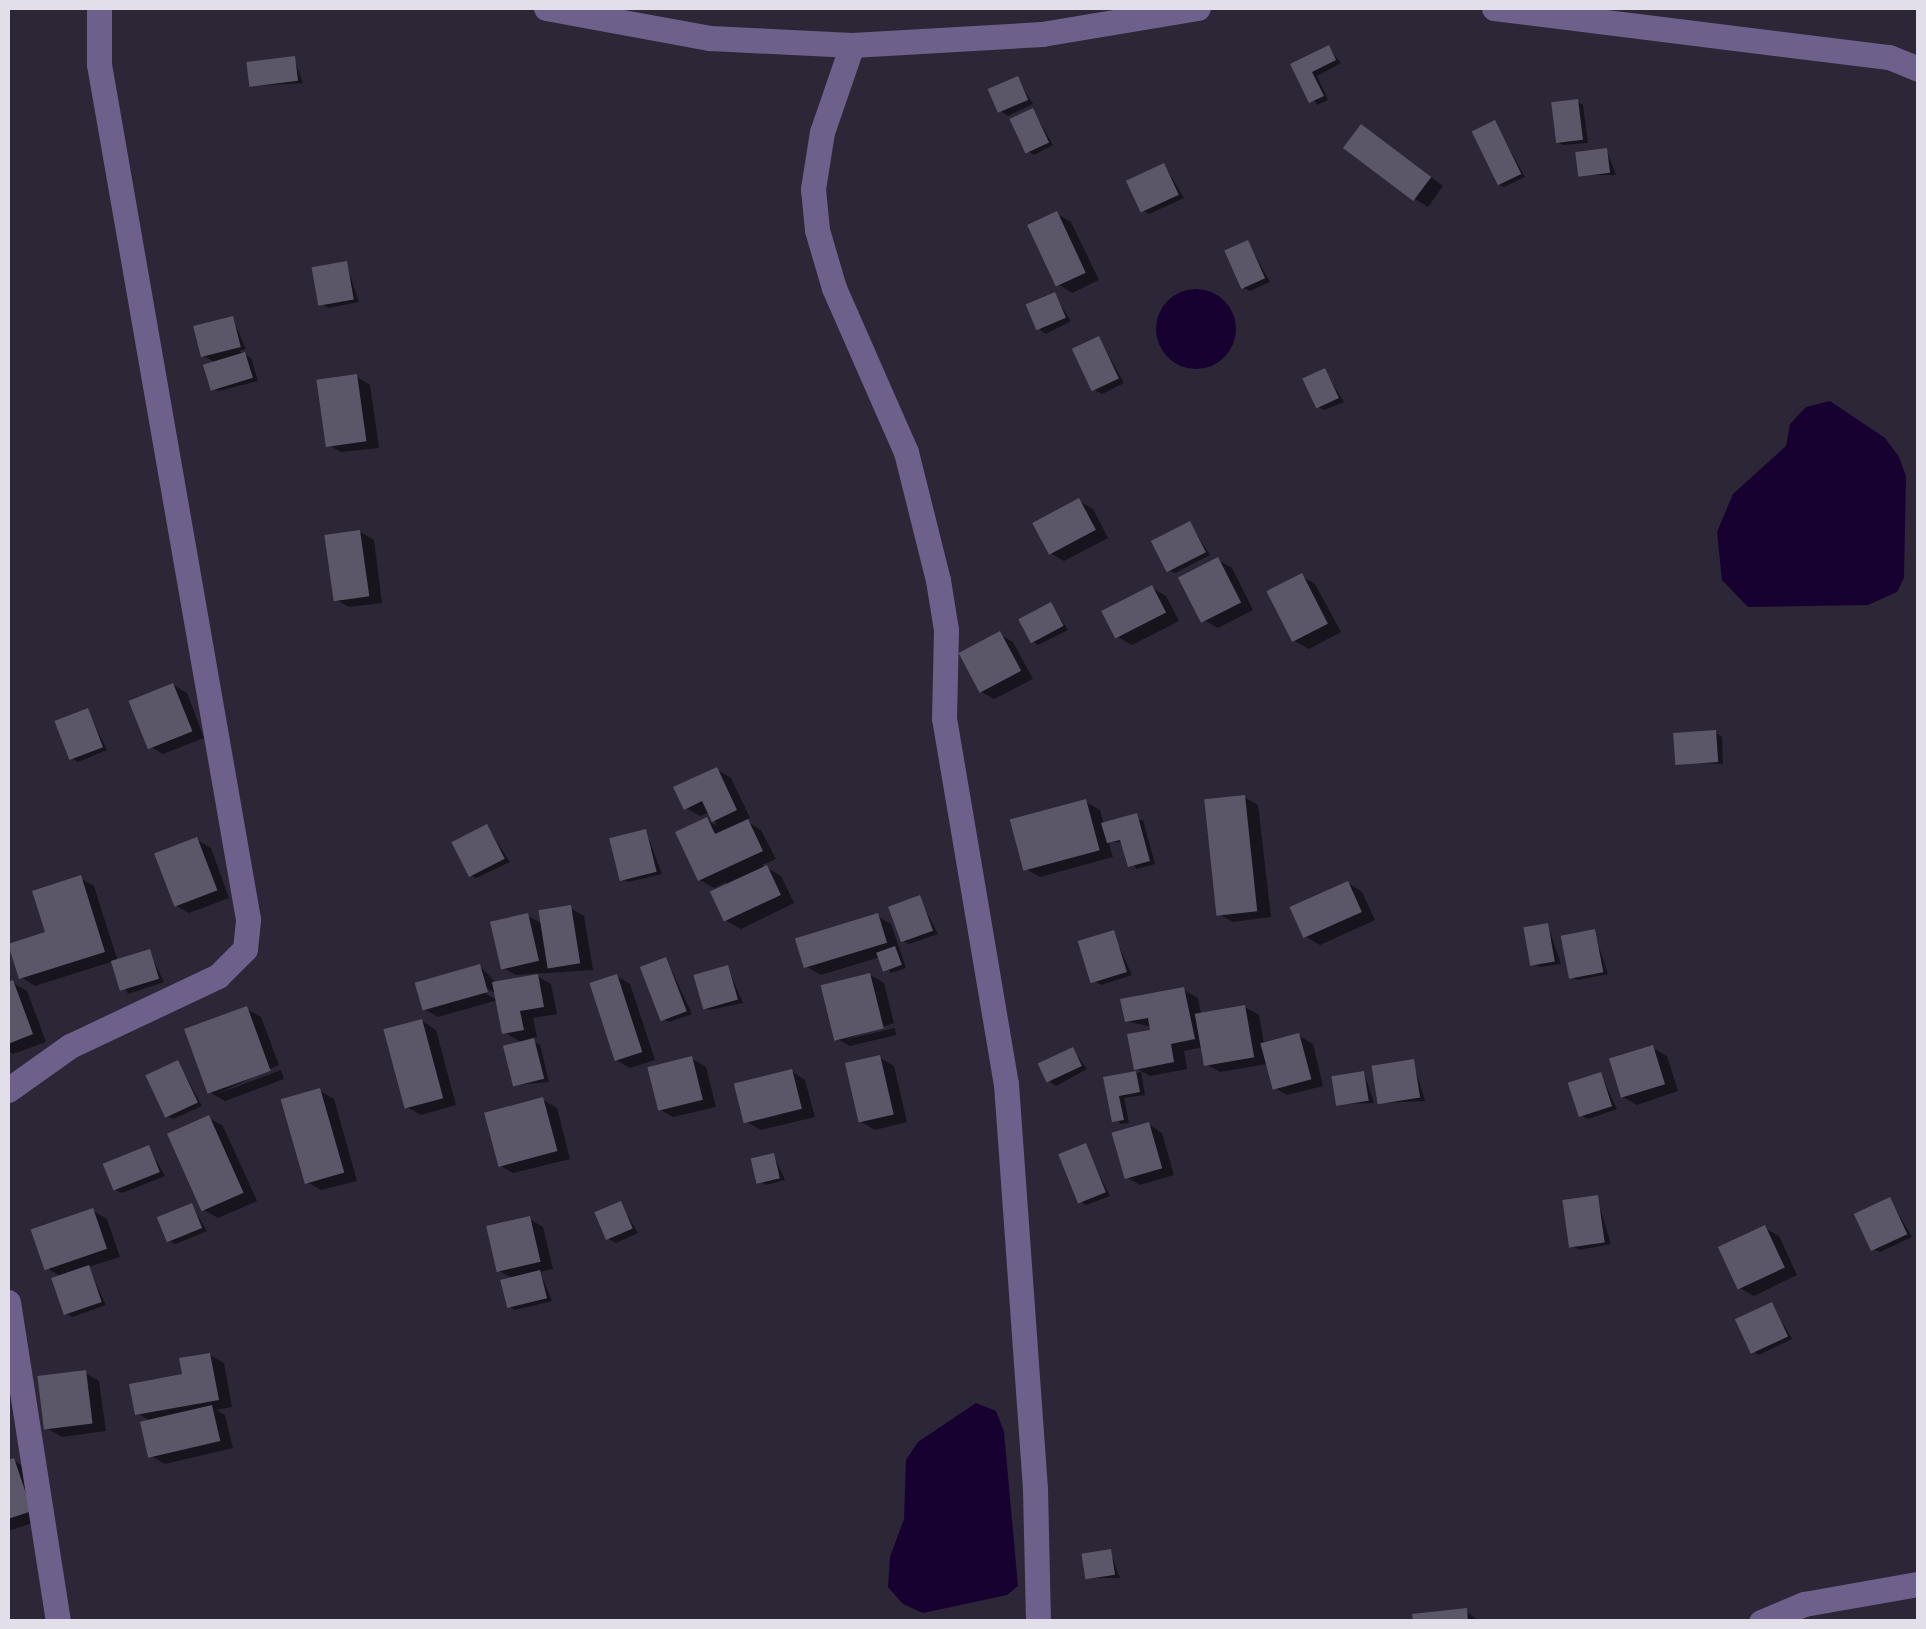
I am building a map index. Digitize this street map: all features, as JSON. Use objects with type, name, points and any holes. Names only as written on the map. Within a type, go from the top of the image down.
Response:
[{"type":"street","points":[[8,1090],[70,1046],[218,976],[245,948],[248,918],[100,64],[99,8]]},
{"type":"street","points":[[546,8],[710,38],[852,45],[1042,34],[1198,8]]},
{"type":"street","points":[[1494,8],[1889,57],[1918,69]]},
{"type":"street","points":[[852,45],[822,132],[814,188],[817,230],[834,288],[906,452],[938,580],[946,630],[944,718],[1006,1084],[1035,1489],[1038,1622]]},
{"type":"street","points":[[8,1302],[58,1622]]},
{"type":"street","points":[[1761,1622],[1804,1604],[1918,1584]]},
{"type":"shaded area","points":[[1188,289],[1204,289],[1225,300],[1236,329],[1225,358],[1204,369],[1188,369],[1174,363],[1162,351],[1156,337],[1156,321],[1162,307],[1174,295]]},
{"type":"shaded area","points":[[1830,401],[1885,438],[1899,457],[1906,476],[1904,578],[1897,592],[1868,605],[1748,607],[1722,580],[1717,532],[1733,494],[1786,446],[1790,424],[1806,407]]},
{"type":"shaded area","points":[[976,1403],[996,1411],[1004,1432],[1018,1586],[1007,1595],[923,1613],[903,1604],[888,1587],[890,1557],[904,1519],[906,1460],[918,1442]]},
{"type":"building","points":[[1329,45],[1336,60],[1312,72],[1324,96],[1309,103],[1290,64]]},
{"type":"building","points":[[295,56],[298,81],[249,87],[246,62]]},
{"type":"building","points":[[1018,76],[1028,100],[998,113],[988,89]]},
{"type":"building","points":[[1578,99],[1583,140],[1556,143],[1551,102]]},
{"type":"building","points":[[1033,108],[1049,142],[1025,153],[1009,119]]},
{"type":"building","points":[[1495,120],[1521,174],[1498,185],[1472,131]]},
{"type":"building","points":[[1361,124],[1431,177],[1413,201],[1343,148]]},
{"type":"building","points":[[1607,148],[1610,173],[1578,177],[1575,152]]},
{"type":"building","points":[[1164,163],[1179,195],[1141,212],[1126,181]]},
{"type":"building","points":[[1057,211],[1086,273],[1056,287],[1027,225]]},
{"type":"building","points":[[1248,240],[1265,278],[1241,289],[1224,251]]},
{"type":"building","points":[[347,261],[354,299],[318,306],[312,267]]},
{"type":"building","points":[[1055,292],[1066,318],[1036,330],[1026,305]]},
{"type":"building","points":[[233,316],[241,347],[201,357],[193,326]]},
{"type":"building","points":[[1099,336],[1119,379],[1092,391],[1072,349]]},
{"type":"building","points":[[245,352],[253,378],[211,391],[203,365]]},
{"type":"building","points":[[1325,368],[1339,398],[1316,408],[1302,379]]},
{"type":"building","points":[[357,374],[366,441],[326,447],[316,380]]},
{"type":"building","points":[[1079,498],[1096,530],[1049,555],[1032,523]]},
{"type":"building","points":[[1190,521],[1206,552],[1167,572],[1151,541]]},
{"type":"building","points":[[360,530],[369,596],[334,601],[324,535]]},
{"type":"building","points":[[1218,557],[1241,602],[1201,623],[1178,577]]},
{"type":"building","points":[[1302,573],[1328,624],[1292,642],[1266,591]]},
{"type":"building","points":[[1152,585],[1166,613],[1115,638],[1101,611]]},
{"type":"building","points":[[1051,602],[1064,626],[1031,643],[1018,619]]},
{"type":"building","points":[[1000,631],[1021,671],[980,693],[959,653]]},
{"type":"building","points":[[173,683],[192,731],[148,749],[128,701]]},
{"type":"building","points":[[88,708],[103,747],[69,760],[54,721]]},
{"type":"building","points":[[1716,730],[1718,762],[1675,765],[1673,733]]},
{"type":"building","points":[[717,767],[737,810],[712,822],[702,801],[684,810],[673,787]]},
{"type":"building","points":[[1245,795],[1257,911],[1216,916],[1204,799]]},
{"type":"building","points":[[1086,799],[1100,850],[1023,871],[1010,819]]},
{"type":"building","points":[[1137,813],[1150,861],[1128,867],[1120,840],[1107,843],[1101,823]]},
{"type":"building","points":[[707,817],[715,834],[748,819],[763,851],[698,881],[675,832]]},
{"type":"building","points":[[487,824],[505,859],[469,877],[451,842]]},
{"type":"building","points":[[646,829],[657,872],[620,881],[609,838]]},
{"type":"building","points":[[197,837],[217,890],[174,907],[154,853]]},
{"type":"building","points":[[767,865],[781,895],[724,922],[710,892]]},
{"type":"building","points":[[81,875],[105,952],[19,979],[8,944],[45,932],[32,891]]},
{"type":"building","points":[[1348,881],[1362,912],[1303,938],[1290,907]]},
{"type":"building","points":[[920,895],[933,931],[901,942],[888,907]]},
{"type":"building","points":[[571,905],[580,963],[548,968],[538,910]]},
{"type":"building","points":[[528,913],[539,961],[501,970],[490,922]]},
{"type":"building","points":[[878,913],[887,943],[804,968],[795,938]]},
{"type":"building","points":[[1548,923],[1555,961],[1530,966],[1523,927]]},
{"type":"building","points":[[1595,929],[1603,972],[1569,979],[1561,936]]},
{"type":"building","points":[[1114,930],[1127,972],[1091,983],[1078,941]]},
{"type":"building","points":[[895,946],[902,965],[883,972],[876,953]]},
{"type":"building","points":[[150,949],[159,979],[120,991],[111,961]]},
{"type":"building","points":[[666,957],[687,1011],[661,1021],[640,967]]},
{"type":"building","points":[[480,964],[488,992],[423,1011],[415,983]]},
{"type":"building","points":[[728,965],[738,1000],[703,1010],[693,975]]},
{"type":"building","points":[[870,973],[884,1028],[834,1041],[821,985]]},
{"type":"building","points":[[538,974],[544,1007],[520,1011],[524,1030],[502,1034],[492,982]]},
{"type":"building","points":[[617,974],[642,1052],[615,1061],[589,983]]},
{"type":"building","points":[[13,980],[33,1034],[8,1044],[8,982]]},
{"type":"building","points":[[1184,987],[1195,1039],[1171,1044],[1174,1062],[1134,1070],[1127,1034],[1150,1030],[1148,1018],[1125,1022],[1120,999]]},
{"type":"building","points":[[1245,1005],[1254,1057],[1204,1066],[1195,1014]]},
{"type":"building","points":[[247,1006],[271,1071],[208,1094],[184,1029]]},
{"type":"building","points":[[422,1019],[443,1098],[405,1109],[383,1029]]},
{"type":"building","points":[[1299,1033],[1311,1079],[1273,1090],[1260,1043]]},
{"type":"building","points":[[534,1038],[544,1079],[513,1086],[503,1046]]},
{"type":"building","points":[[1653,1045],[1665,1084],[1621,1098],[1609,1058]]},
{"type":"building","points":[[1073,1047],[1082,1066],[1047,1083],[1038,1063]]},
{"type":"building","points":[[880,1055],[894,1114],[859,1123],[845,1063]]},
{"type":"building","points":[[692,1056],[703,1100],[658,1111],[647,1067]]},
{"type":"building","points":[[1414,1059],[1420,1098],[1378,1104],[1372,1066]]},
{"type":"building","points":[[178,1060],[198,1103],[165,1118],[145,1075]]},
{"type":"building","points":[[792,1069],[802,1109],[744,1123],[734,1084]]},
{"type":"building","points":[[1136,1071],[1140,1092],[1119,1096],[1124,1120],[1112,1122],[1103,1077]]},
{"type":"building","points":[[1364,1071],[1369,1101],[1336,1106],[1331,1076]]},
{"type":"building","points":[[1601,1072],[1612,1106],[1579,1117],[1568,1083]]},
{"type":"building","points":[[320,1088],[344,1173],[305,1184],[281,1099]]},
{"type":"building","points":[[543,1097],[557,1151],[499,1167],[484,1113]]},
{"type":"building","points":[[209,1115],[244,1193],[202,1211],[167,1134]]},
{"type":"building","points":[[1149,1122],[1162,1168],[1125,1179],[1112,1133]]},
{"type":"building","points":[[1086,1143],[1106,1192],[1078,1203],[1058,1154]]},
{"type":"building","points":[[149,1145],[160,1172],[114,1191],[103,1164]]},
{"type":"building","points":[[774,1153],[780,1178],[756,1184],[751,1158]]},
{"type":"building","points":[[1598,1195],[1605,1243],[1569,1248],[1562,1200]]},
{"type":"building","points":[[1890,1197],[1907,1234],[1871,1251],[1854,1214]]},
{"type":"building","points":[[621,1201],[633,1229],[606,1240],[594,1212]]},
{"type":"building","points":[[192,1203],[202,1228],[167,1242],[157,1217]]},
{"type":"building","points":[[93,1208],[107,1249],[45,1270],[31,1229]]},
{"type":"building","points":[[530,1216],[541,1262],[497,1272],[486,1226]]},
{"type":"building","points":[[1765,1225],[1785,1268],[1738,1290],[1718,1247]]},
{"type":"building","points":[[89,1265],[102,1302],[64,1315],[51,1278]]},
{"type":"building","points":[[540,1270],[547,1298],[507,1308],[500,1280]]},
{"type":"building","points":[[1772,1302],[1788,1336],[1751,1354],[1735,1319]]},
{"type":"building","points":[[210,1353],[219,1400],[135,1415],[129,1384],[182,1374],[179,1358]]},
{"type":"building","points":[[86,1370],[93,1424],[44,1430],[37,1376]]},
{"type":"building","points":[[212,1405],[220,1441],[148,1458],[140,1422]]},
{"type":"building","points":[[14,1458],[32,1511],[8,1519],[8,1460]]},
{"type":"building","points":[[1111,1549],[1115,1575],[1085,1579],[1081,1554]]},
{"type":"building","points":[[1467,1608],[1468,1622],[1413,1622],[1412,1614]]}]
